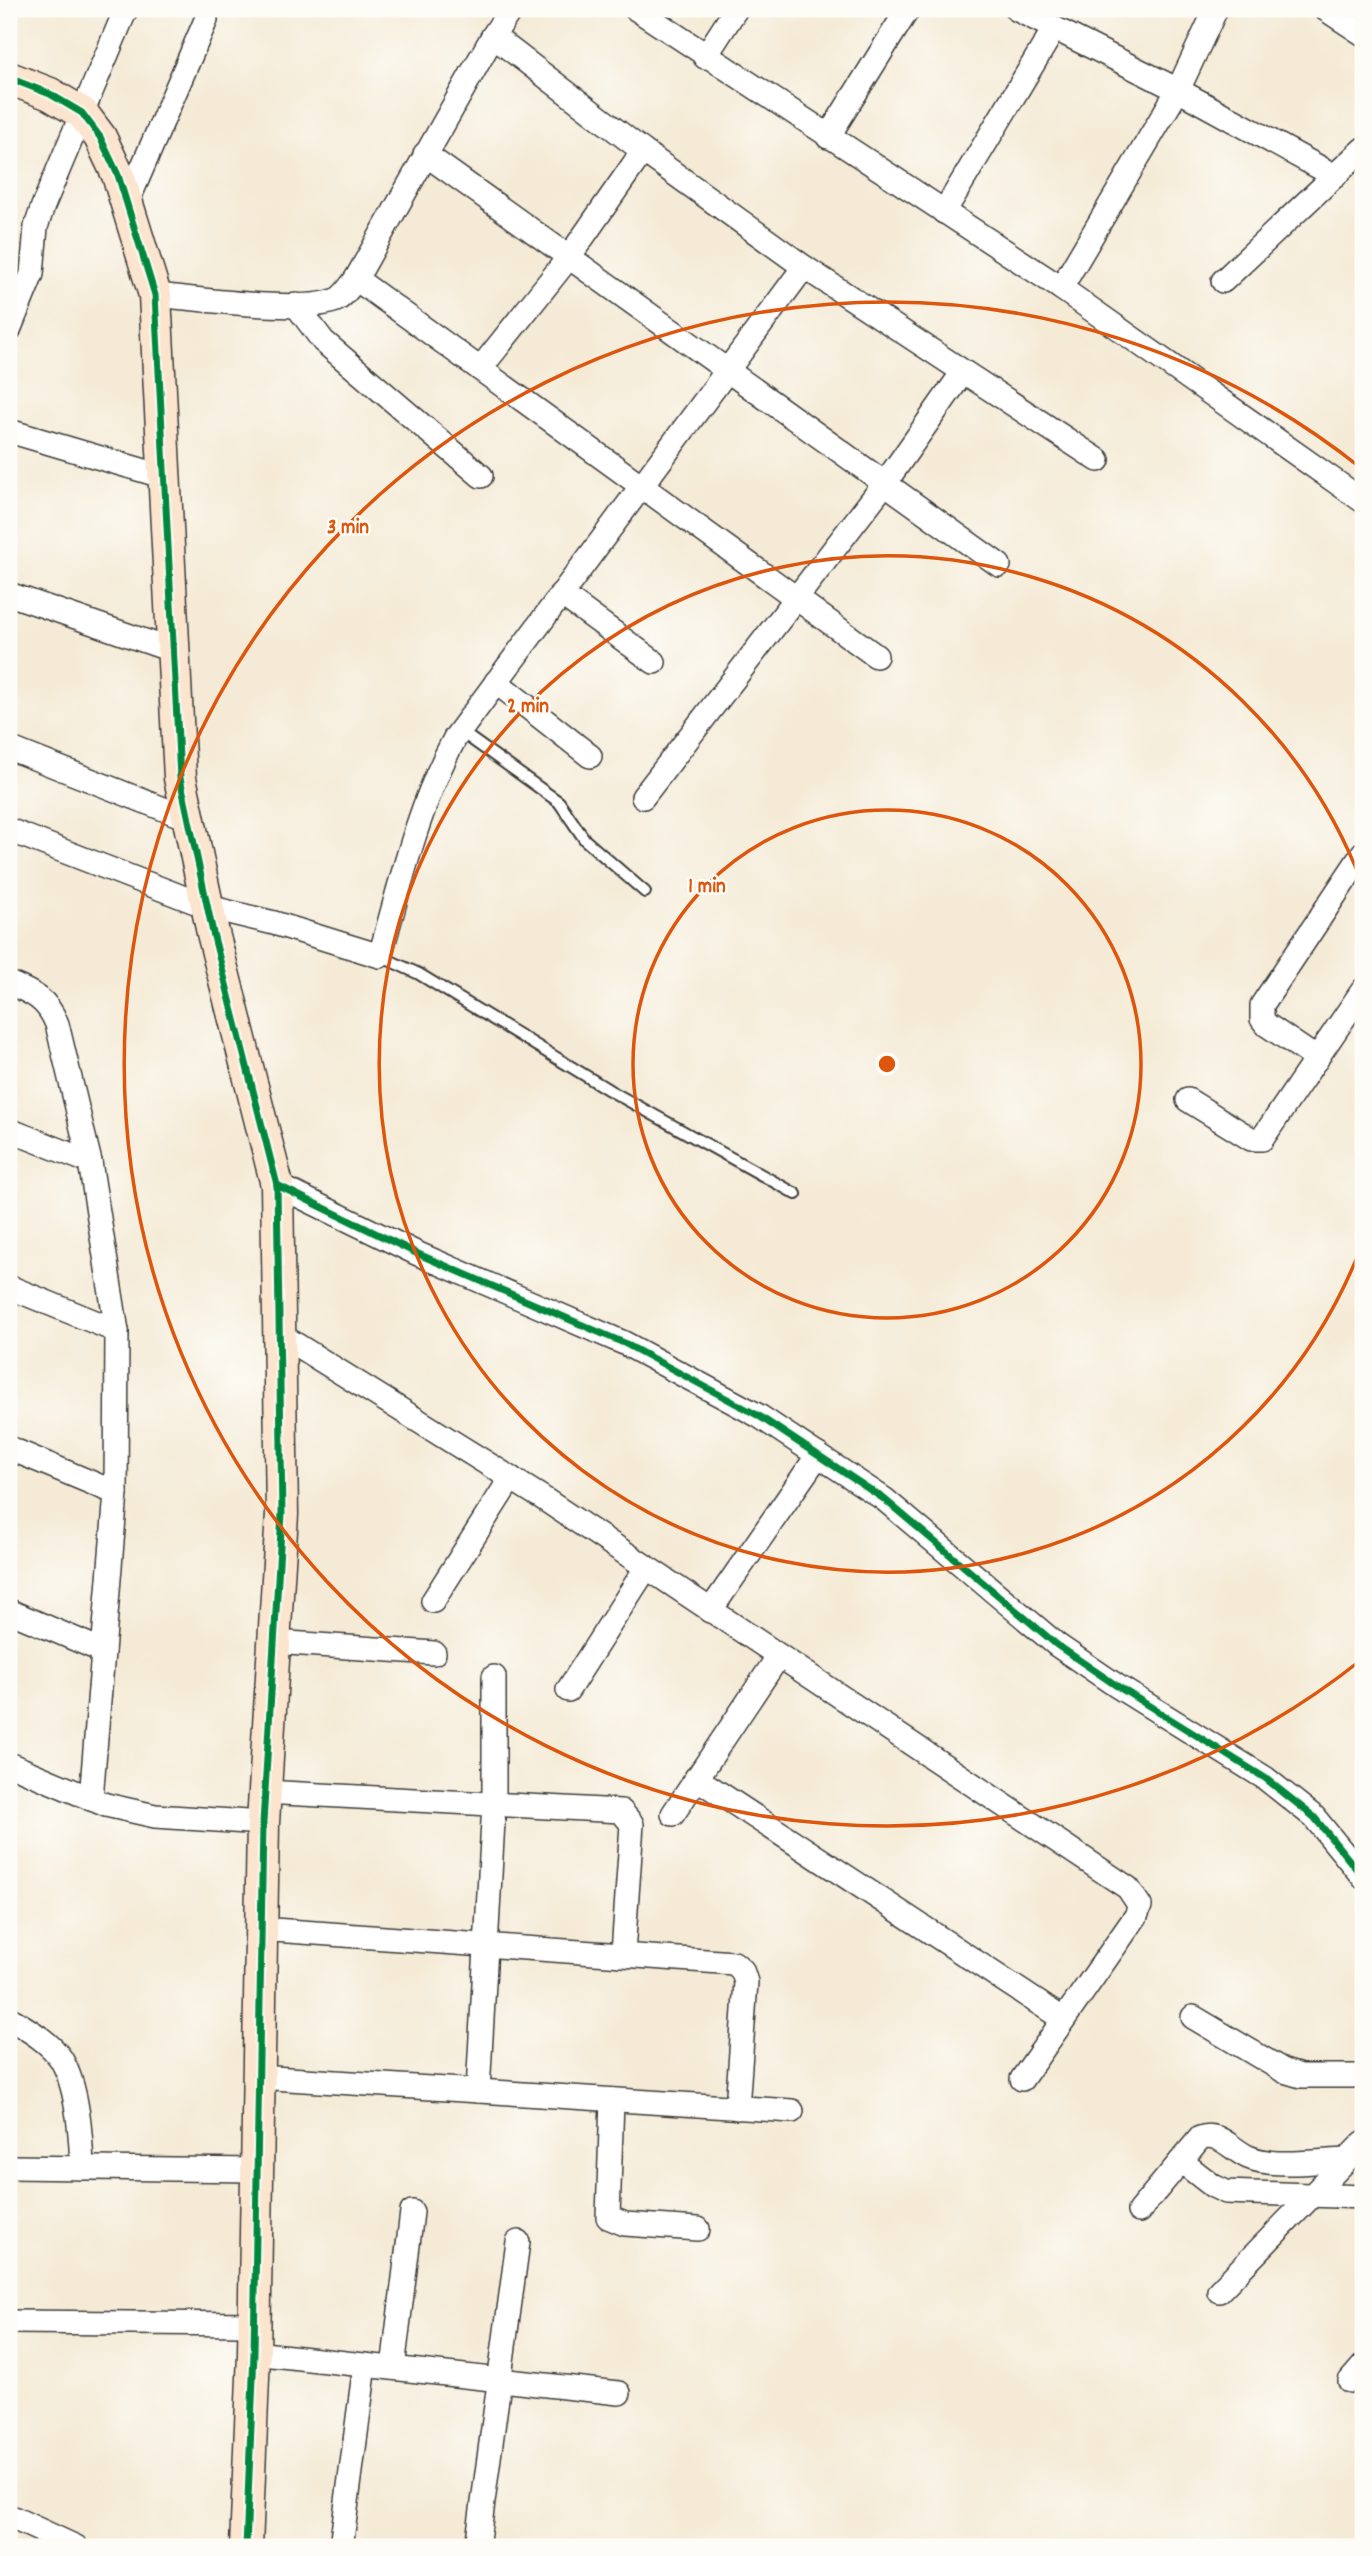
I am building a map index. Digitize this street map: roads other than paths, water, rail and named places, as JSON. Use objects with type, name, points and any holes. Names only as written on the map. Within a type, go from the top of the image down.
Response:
[{"type":"street","points":[[9,330],[32,274],[36,228],[126,9]]},
{"type":"street","points":[[156,295],[296,305],[321,304],[340,298],[356,279],[425,154],[511,9]]},
{"type":"street","points":[[636,9],[705,57],[1061,288],[1363,501]]},
{"type":"street","points":[[705,57],[736,9]]},
{"type":"street","points":[[828,137],[908,9]]},
{"type":"street","points":[[1016,9],[1178,90],[1335,176]]},
{"type":"street","points":[[1061,288],[1178,90],[1216,9]]},
{"type":"street","points":[[1325,9],[1363,34]]},
{"type":"street","points":[[127,203],[206,20]]},
{"type":"street","points":[[944,212],[1054,29]]},
{"type":"street","points":[[493,36],[643,151],[804,267],[1098,460]]},
{"type":"street","points":[[9,78],[50,94],[82,113],[100,137],[118,175],[156,295],[180,778],[208,908],[277,1185],[282,1514],[262,1823],[254,2338],[246,2547]]},
{"type":"street","points":[[1223,281],[1363,149]]},
{"type":"street","points":[[480,369],[569,257],[643,151]]},
{"type":"street","points":[[425,154],[999,565]]},
{"type":"street","points":[[9,830],[208,908],[274,923],[380,956],[420,817],[436,772],[460,731],[804,267]]},
{"type":"street","points":[[356,279],[639,487],[876,656]]},
{"type":"street","points":[[296,305],[323,341],[481,476]]},
{"type":"street","points":[[643,797],[885,483],[963,372]]},
{"type":"street","points":[[9,431],[165,477]]},
{"type":"street","points":[[9,594],[174,651]]},
{"type":"street","points":[[561,594],[654,662]]},
{"type":"street","points":[[496,682],[590,756]]},
{"type":"street","points":[[9,748],[189,819]]},
{"type":"street","points":[[1317,1059],[1267,1025],[1262,1019],[1262,1005],[1363,853]]},
{"type":"street","points":[[9,983],[41,997],[50,1007],[57,1024],[90,1162],[117,1331],[116,1493],[91,1799]]},
{"type":"street","points":[[1188,1100],[1251,1139],[1262,1139],[1363,990]]},
{"type":"street","points":[[9,1130],[90,1162]]},
{"type":"street","points":[[277,1185],[416,1253],[624,1343],[759,1416],[884,1499],[1057,1644],[1117,1686],[1265,1778],[1314,1817],[1363,1877]]},
{"type":"street","points":[[9,1287],[117,1331]]},
{"type":"street","points":[[279,1334],[511,1478],[1128,1888],[1140,1906],[1136,1916],[1022,2079]]},
{"type":"street","points":[[9,1448],[116,1493]]},
{"type":"street","points":[[710,1611],[818,1455]]},
{"type":"street","points":[[433,1601],[511,1478]]},
{"type":"street","points":[[568,1690],[646,1568]]},
{"type":"street","points":[[9,1611],[103,1651]]},
{"type":"street","points":[[274,1642],[434,1653]]},
{"type":"street","points":[[673,1814],[778,1657]]},
{"type":"street","points":[[478,2091],[494,1803],[494,1677]]},
{"type":"street","points":[[9,1764],[91,1799],[155,1816],[262,1823]]},
{"type":"street","points":[[696,1778],[1063,2019]]},
{"type":"street","points":[[264,1792],[612,1810],[627,1815],[632,1824],[623,1953]]},
{"type":"street","points":[[260,1929],[734,1963],[742,1970],[746,1982],[737,2108]]},
{"type":"street","points":[[1193,2017],[1284,2071],[1301,2076],[1363,2076]]},
{"type":"street","points":[[9,2018],[49,2046],[61,2059],[78,2117],[82,2168]]},
{"type":"street","points":[[257,2077],[792,2112]]},
{"type":"street","points":[[612,2099],[608,2217],[625,2224],[698,2229]]},
{"type":"street","points":[[1139,2211],[1199,2138],[1205,2135],[1217,2138],[1249,2158],[1264,2161],[1346,2160]]},
{"type":"street","points":[[1219,2291],[1363,2143]]},
{"type":"street","points":[[1181,2161],[1213,2186],[1226,2192],[1363,2197]]},
{"type":"street","points":[[9,2167],[256,2170]]},
{"type":"street","points":[[393,2368],[412,2212]]},
{"type":"street","points":[[477,2547],[518,2242]]},
{"type":"street","points":[[9,2322],[254,2338],[365,2365],[619,2393]]},
{"type":"street","points":[[341,2547],[365,2365]]},
{"type":"street","points":[[9,2516],[76,2547]]},
{"type":"lane","points":[[460,731],[558,802],[586,840],[645,892]]},
{"type":"lane","points":[[380,956],[419,974],[608,1090],[796,1195]]}]
